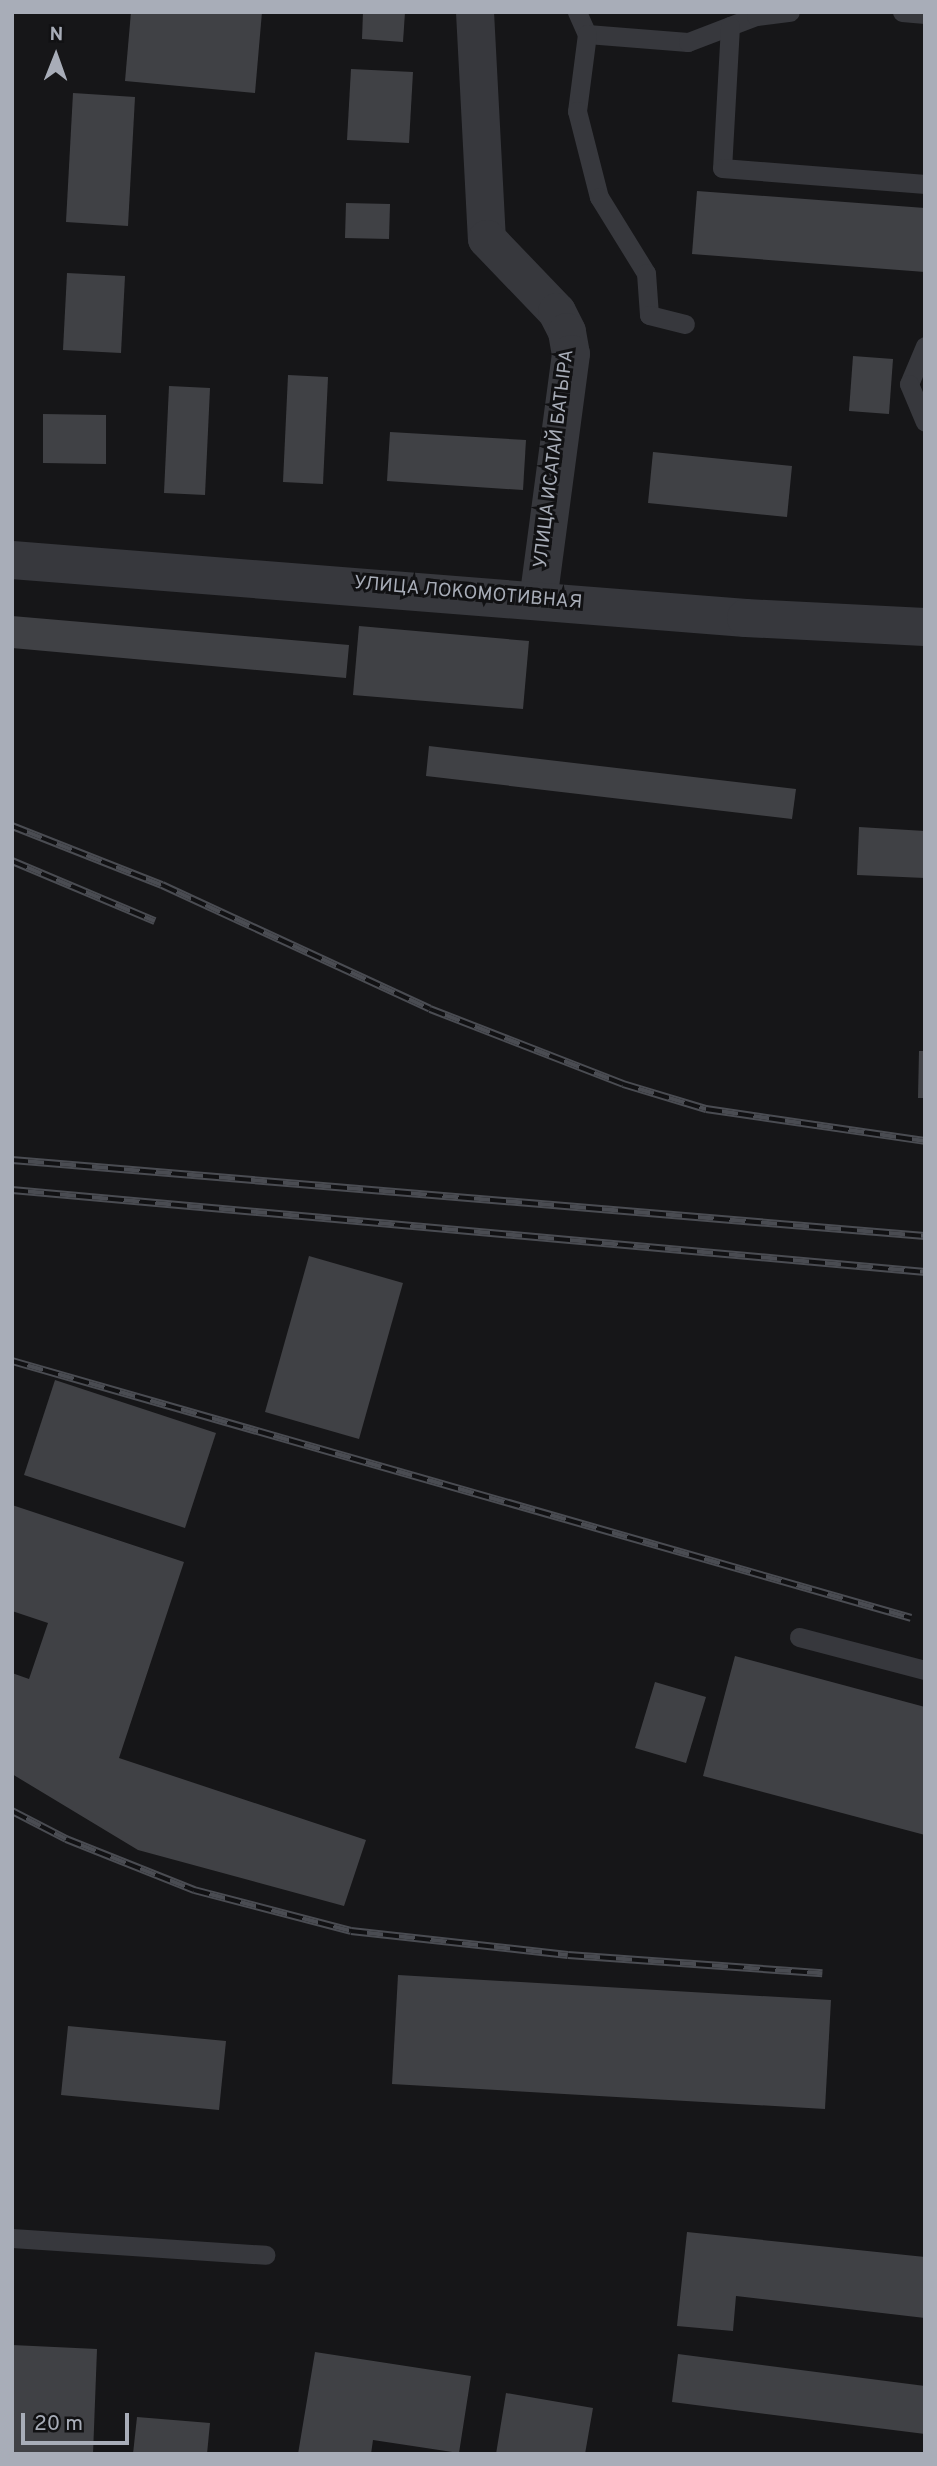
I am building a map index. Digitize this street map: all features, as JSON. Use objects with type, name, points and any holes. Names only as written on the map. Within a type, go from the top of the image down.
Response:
[{"type":"street","name":"УЛИЦА ИСАТАЙ БАТЫРА","points":[[475,12],[487,239],[557,312],[568,332],[571,354],[538,600]]},
{"type":"street","name":"УЛИЦА ЛОКОМОТИВНАЯ","points":[[12,560],[925,627]]},
{"type":"lane","points":[[577,12],[587,34],[577,111],[599,197],[646,273],[649,314],[685,324]]},
{"type":"lane","points":[[587,34],[688,42],[756,16],[790,12]]},
{"type":"lane","points":[[902,12],[925,14]]},
{"type":"lane","points":[[730,26],[722,169],[925,184]]},
{"type":"lane","points":[[925,346],[909,384],[925,422]]},
{"type":"lane","points":[[799,1637],[925,1670]]},
{"type":"lane","points":[[12,2238],[265,2255]]},
{"type":"building","points":[[131,12],[262,12],[255,93],[125,81]]},
{"type":"building","points":[[363,12],[405,12],[403,42],[362,39]]},
{"type":"building","points":[[351,69],[413,72],[409,143],[347,140]]},
{"type":"building","points":[[73,93],[135,97],[128,226],[66,222]]},
{"type":"building","points":[[697,191],[925,208],[925,272],[692,254]]},
{"type":"building","points":[[346,203],[390,204],[389,239],[345,238]]},
{"type":"building","points":[[67,273],[125,276],[121,353],[63,350]]},
{"type":"building","points":[[853,356],[893,359],[889,414],[849,411]]},
{"type":"building","points":[[288,375],[328,377],[323,484],[283,482]]},
{"type":"building","points":[[169,386],[210,388],[205,495],[164,493]]},
{"type":"building","points":[[43,414],[106,415],[106,464],[43,463]]},
{"type":"building","points":[[390,432],[526,440],[523,490],[387,481]]},
{"type":"building","points":[[653,452],[792,466],[787,517],[648,503]]},
{"type":"building","points":[[12,616],[349,645],[346,678],[12,648]]},
{"type":"building","points":[[359,626],[529,641],[523,709],[353,695]]},
{"type":"building","points":[[429,746],[796,789],[792,819],[426,776]]},
{"type":"building","points":[[859,827],[925,831],[925,878],[857,875]]},
{"type":"building","points":[[919,1051],[925,1051],[925,1098],[918,1098]]},
{"type":"building","points":[[309,1256],[403,1283],[359,1439],[265,1412]]},
{"type":"building","points":[[55,1380],[216,1433],[185,1528],[24,1475]]},
{"type":"building","points":[[12,1505],[184,1562],[119,1758],[366,1840],[344,1906],[138,1850],[12,1774],[12,1673],[29,1679],[48,1623],[12,1611]]},
{"type":"building","points":[[735,1656],[925,1707],[925,1835],[703,1776]]},
{"type":"building","points":[[655,1682],[706,1697],[686,1763],[635,1748]]},
{"type":"building","points":[[398,1975],[831,2000],[825,2109],[392,2084]]},
{"type":"building","points":[[68,2026],[226,2041],[219,2110],[61,2095]]},
{"type":"building","points":[[687,2232],[925,2257],[925,2318],[736,2296],[733,2331],[677,2326]]},
{"type":"building","points":[[12,2345],[97,2349],[93,2454],[12,2454]]},
{"type":"building","points":[[315,2352],[471,2376],[459,2453],[373,2440],[371,2454],[298,2454]]},
{"type":"building","points":[[678,2354],[925,2386],[925,2434],[672,2402]]},
{"type":"building","points":[[506,2393],[593,2408],[585,2454],[496,2454]]},
{"type":"building","points":[[137,2417],[210,2423],[207,2454],[133,2454]]},
{"type":"railway","points":[[12,826],[162,885],[430,1009],[623,1084],[706,1109],[925,1141]]},
{"type":"railway","points":[[12,861],[155,921]]},
{"type":"railway","points":[[12,1160],[925,1236]]},
{"type":"railway","points":[[12,1190],[925,1272]]},
{"type":"railway","points":[[12,1361],[911,1618]]},
{"type":"railway","points":[[12,1811],[66,1839],[194,1890],[351,1931],[568,1955],[822,1973]]}]
